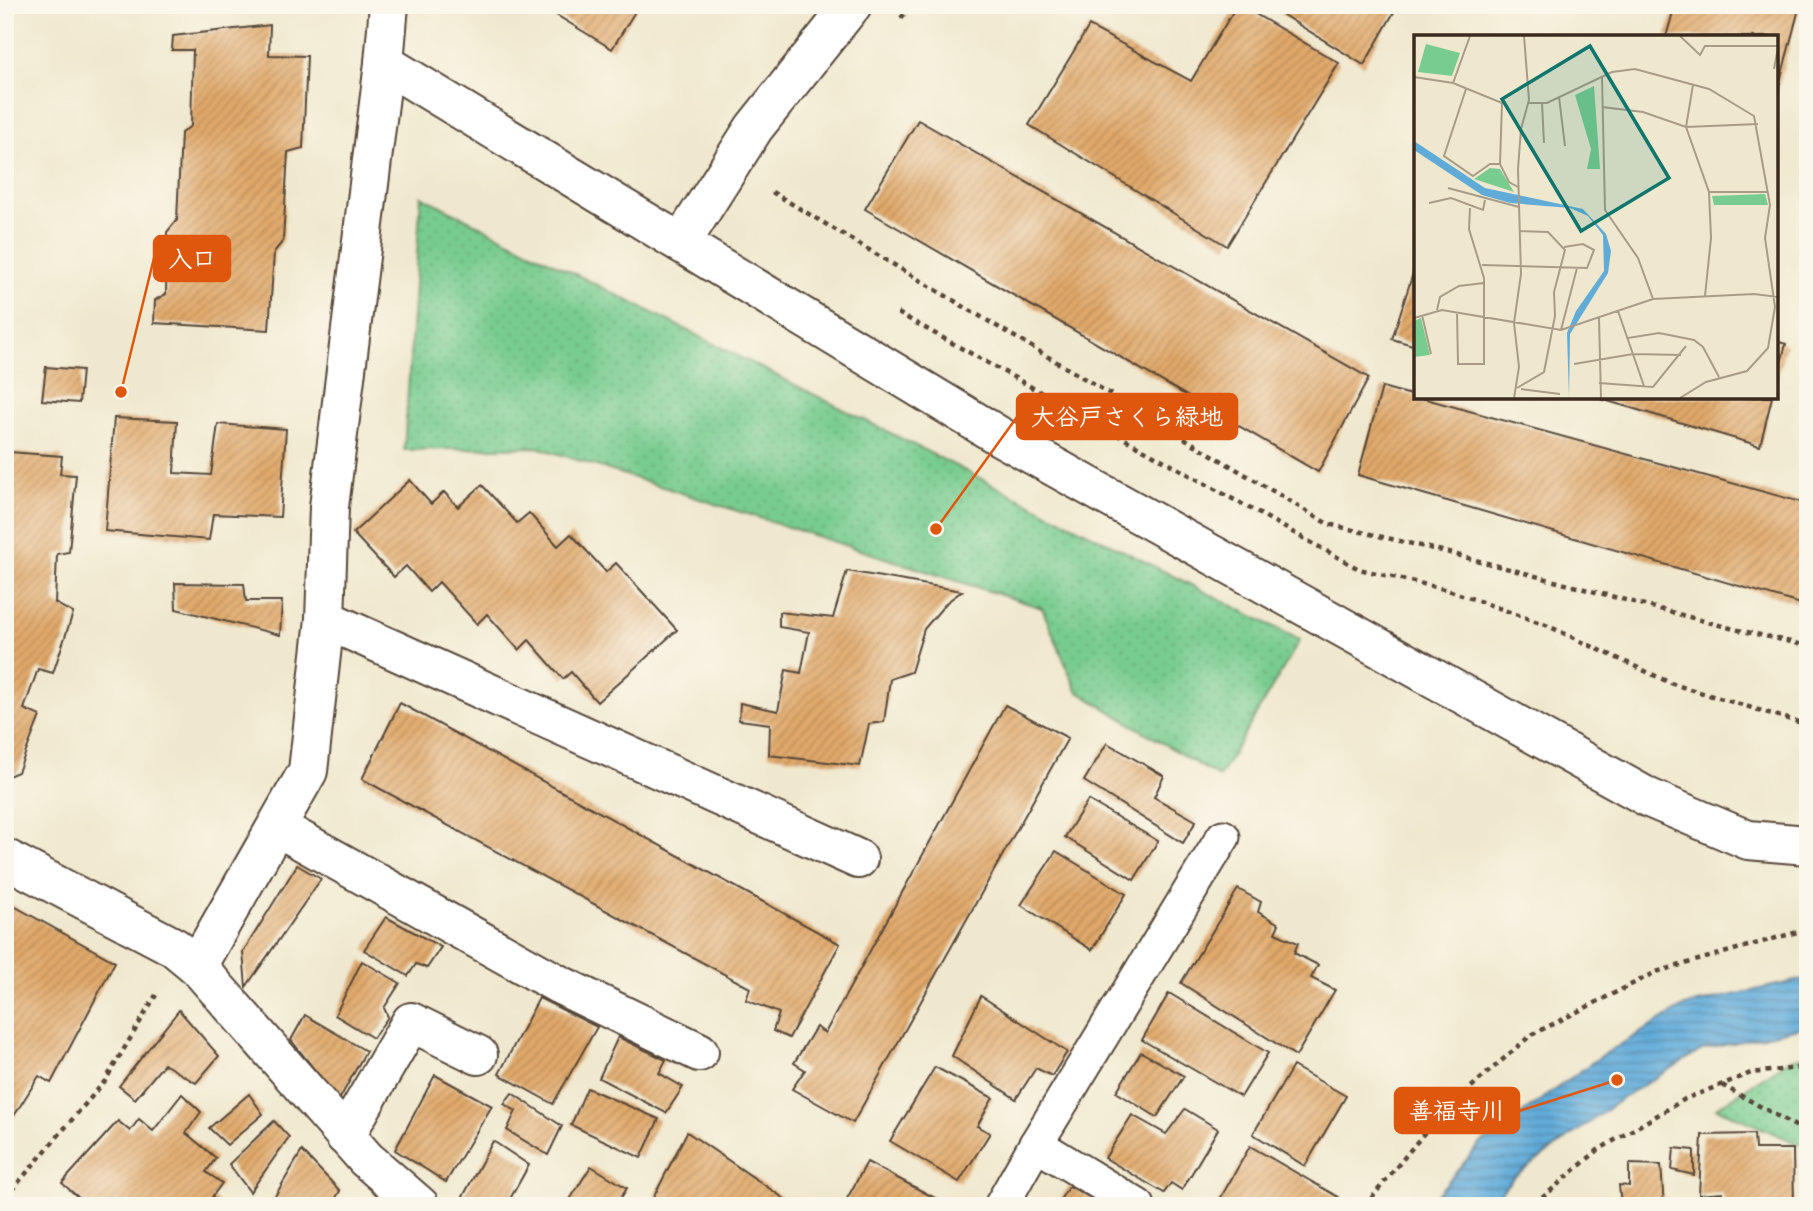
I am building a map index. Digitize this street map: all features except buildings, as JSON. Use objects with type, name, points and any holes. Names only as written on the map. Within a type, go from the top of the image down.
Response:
[{"type":"street","points":[[197,967],[309,771],[325,620],[329,507],[389,5]]},
{"type":"street","points":[[681,243],[754,128],[852,5]]},
{"type":"street","points":[[384,63],[999,436],[1649,798],[1748,840],[1808,845]]},
{"type":"street","points":[[325,620],[858,859]]},
{"type":"street","points":[[277,827],[558,984],[699,1052]]},
{"type":"street","points":[[5,858],[174,947],[197,967],[366,1159],[420,1206]]},
{"type":"street","points":[[345,1136],[411,1023],[478,1055]]},
{"type":"lane","points":[[1001,1206],[1223,837]]},
{"type":"lane","points":[[1036,1144],[1138,1206]]},
{"type":"path","points":[[764,187],[1328,524],[1808,646]]},
{"type":"path","points":[[887,307],[1359,569],[1448,590],[1546,625],[1673,684],[1808,725]]},
{"type":"path","points":[[1365,1206],[1438,1116],[1531,1035],[1656,972],[1808,929]]},
{"type":"path","points":[[5,1198],[105,1081],[166,978],[197,967]]},
{"type":"path","points":[[1536,1206],[1598,1150],[1685,1099],[1751,1073],[1808,1067]]},
{"type":"path","points":[[1721,1084],[1808,1133]]},
{"type":"green space","points":[[421,196],[1300,640],[1219,777],[1077,691],[1042,608],[537,447],[404,450]]},
{"type":"green space","points":[[1808,1055],[1808,1148],[1716,1108],[1791,1059]]},
{"type":"water","points":[[1808,978],[1808,1026],[1702,1050],[1627,1095],[1513,1178],[1489,1206],[1427,1206],[1480,1144],[1601,1056],[1685,1006]]},
{"type":"place","name":"入口","points":[[121,392]]},
{"type":"place","name":"大谷戸さくら緑地","points":[[936,529]]},
{"type":"place","name":"善福寺川","points":[[1617,1080]]}]
